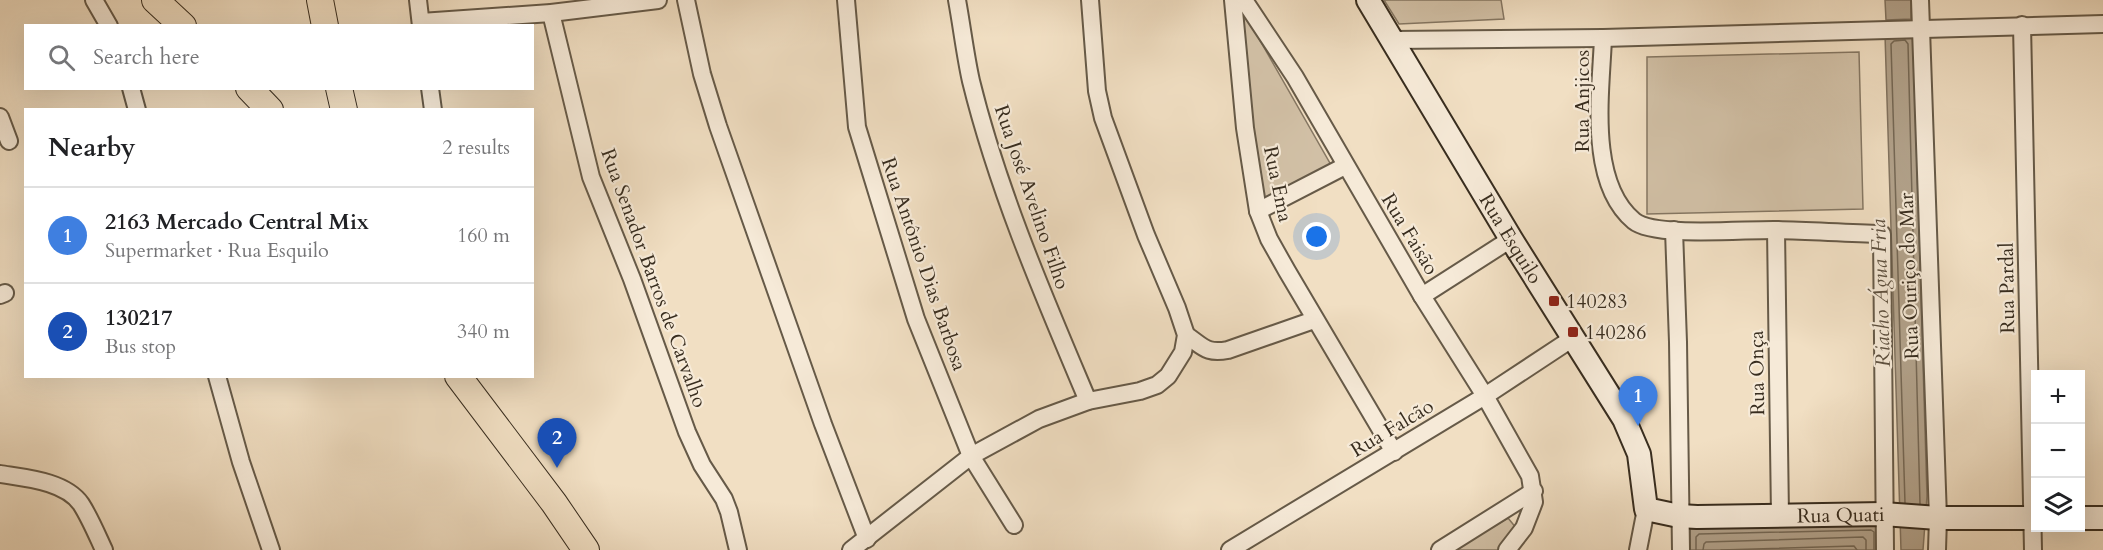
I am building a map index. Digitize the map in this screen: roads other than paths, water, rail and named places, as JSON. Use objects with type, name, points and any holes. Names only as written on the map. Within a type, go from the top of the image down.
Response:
[{"type":"main road","points":[[155,0],[181,24]]},
{"type":"main road","points":[[320,0],[325,24]]},
{"type":"main road","points":[[251,90],[268,108]]},
{"type":"main road","points":[[339,90],[344,108]]},
{"type":"main road","points":[[460,378],[554,503],[586,550]]},
{"type":"street","points":[[93,0],[108,24]]},
{"type":"street","points":[[418,0],[421,24],[551,13],[658,0]]},
{"type":"street","points":[[686,0],[702,74],[718,126],[823,424],[867,539]]},
{"type":"street","name":"Rua Antônio Dias Barbosa","points":[[846,0],[856,127],[916,319],[971,456],[1014,525]]},
{"type":"street","name":"Rua José Avelino Filho","points":[[957,0],[970,79],[993,159],[1041,291],[1088,401]]},
{"type":"street","points":[[850,550],[971,456],[1039,419],[1088,401],[1140,391],[1157,385],[1168,376],[1183,352],[1186,335],[1103,118],[1097,91],[1090,0]]},
{"type":"street","name":"Rua Ema","points":[[1233,0],[1245,128],[1258,211],[1269,239],[1314,320],[1394,452]]},
{"type":"street","name":"Rua Faisão","points":[[1245,0],[1295,77],[1422,296],[1485,396],[1530,476],[1533,491]]},
{"type":"street","name":"Rua Esquilo","points":[[1368,0],[1511,239],[1624,419],[1639,454],[1646,509],[1638,550]]},
{"type":"street","name":"Rua Ouriço do Mar","points":[[1920,0],[1918,28],[1933,517],[1937,550]]},
{"type":"street","name":"Rua Senador Barros de Carvalho","points":[[551,13],[591,177],[632,279],[687,432],[702,465],[726,505],[738,550]]},
{"type":"street","points":[[1392,40],[1603,38],[2103,24]]},
{"type":"street","name":"Rua Pardal","points":[[2022,25],[2033,478]]},
{"type":"street","name":"Rua Anjicos","points":[[1603,38],[1600,131],[1602,158],[1614,193],[1625,212],[1641,226],[1674,231],[1776,230],[1882,234]]},
{"type":"street","points":[[132,90],[136,108]]},
{"type":"street","points":[[430,90],[433,108]]},
{"type":"street","points":[[0,117],[9,141]]},
{"type":"street","points":[[1258,211],[1345,166]]},
{"type":"street","name":"Rua Onça","points":[[1776,230],[1780,516]]},
{"type":"street","points":[[1674,231],[1681,550]]},
{"type":"street","name":"Rua Ouriço do Mar","points":[[1882,234],[1885,550]]},
{"type":"street","points":[[1422,296],[1511,239]]},
{"type":"street","points":[[1186,335],[1208,350],[1216,352],[1228,350],[1314,320]]},
{"type":"street","name":"Rua Falcão","points":[[1230,550],[1485,396],[1573,338]]},
{"type":"street","points":[[218,378],[241,462],[271,550]]},
{"type":"street","points":[[0,474],[51,485],[73,496],[81,504],[104,550]]},
{"type":"street","points":[[1440,550],[1533,491],[1534,502],[1524,528],[1507,550]]},
{"type":"street","name":"Rua Quati","points":[[1646,509],[1679,516],[1885,515],[2031,518]]},
{"type":"street","points":[[2085,518],[2103,518]]},
{"type":"street","name":"Rua Pardal","points":[[2033,550],[2034,532]]},
{"type":"water","points":[[1885,0],[1911,0],[1911,19],[1886,20]]},
{"type":"water","points":[[1913,34],[1927,496],[1923,550],[1901,550],[1885,35]]},
{"type":"water","points":[[1880,524],[1879,550],[1690,550],[1690,529]]},
{"type":"place","name":"140283","points":[[1554,301]]},
{"type":"place","name":"140286","points":[[1573,332]]},
{"type":"place","name":"2163 Mercado Central Mix","points":[[1638,426]]},
{"type":"place","name":"130217","points":[[557,468]]},
{"type":"water label","name":"Riacho Água Fria","points":[[1881,293]]}]
